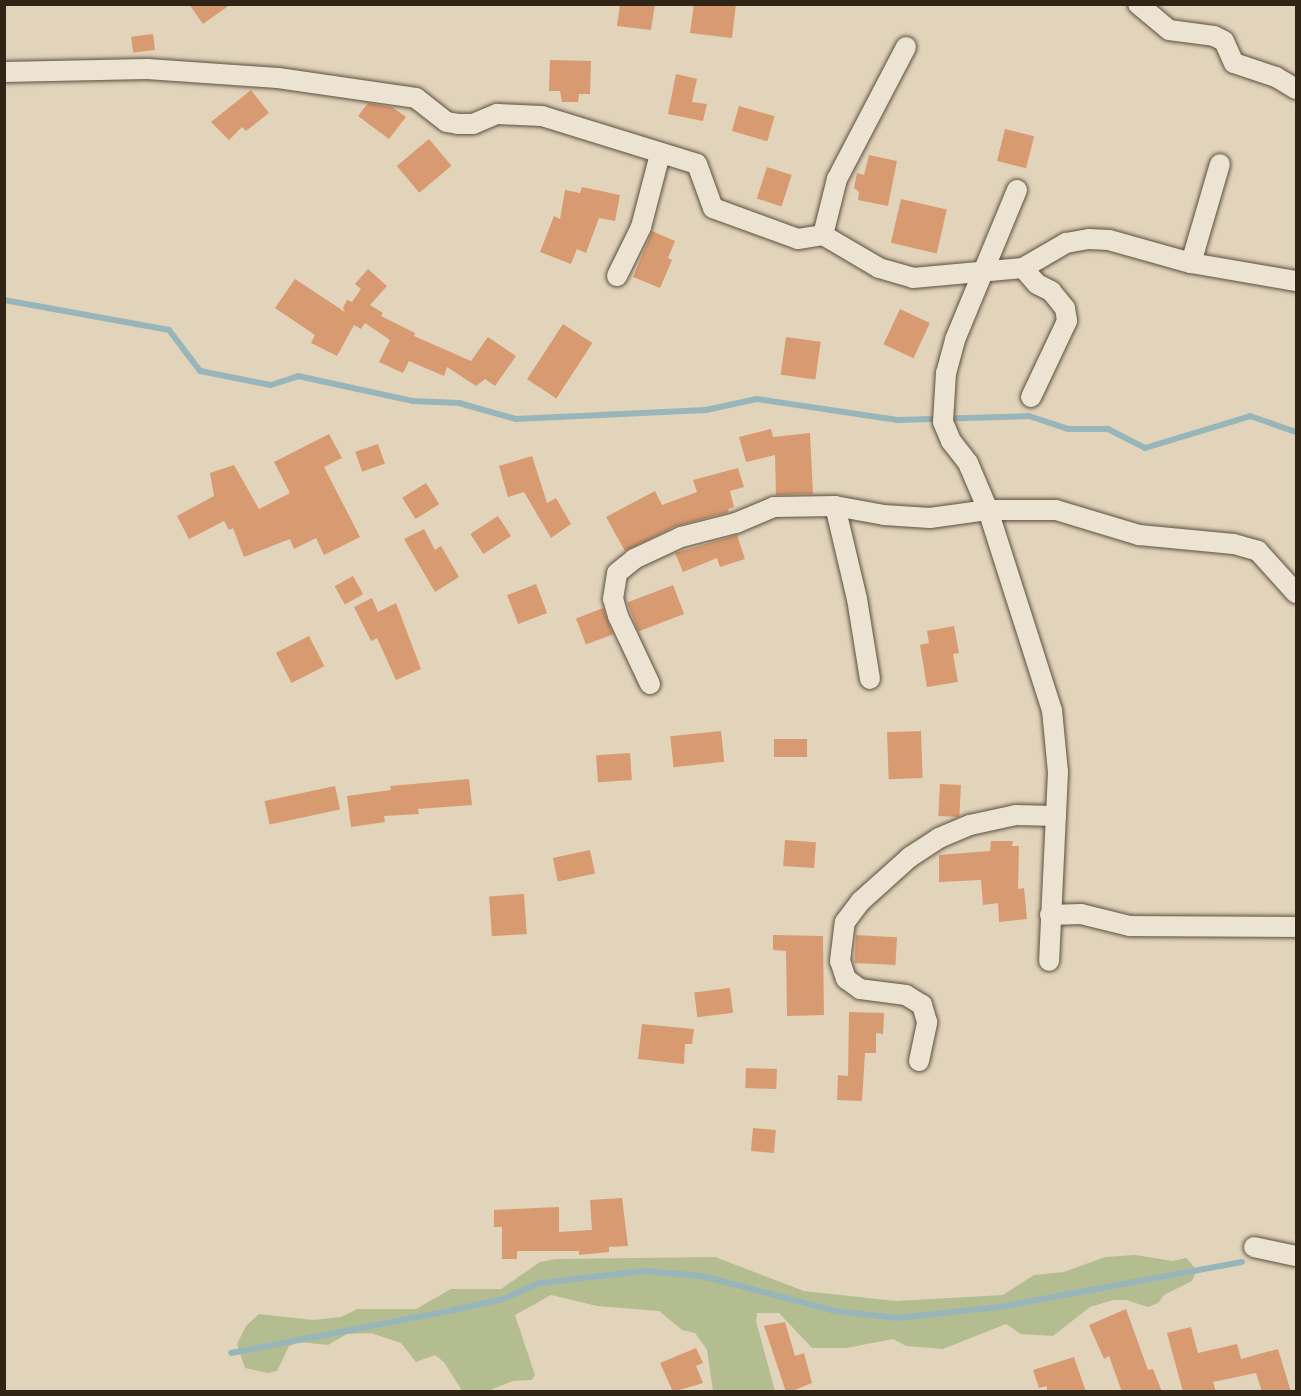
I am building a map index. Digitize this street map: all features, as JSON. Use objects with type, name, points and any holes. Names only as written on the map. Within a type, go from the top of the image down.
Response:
[{"type":"street","points":[[1138,4],[1169,30],[1214,36],[1224,41],[1234,63],[1276,77],[1296,89]]},
{"type":"street","points":[[823,235],[837,179],[906,47]]},
{"type":"street","points":[[4,72],[147,69],[309,82],[416,98],[447,122],[458,124],[473,124],[497,114],[542,116],[630,141],[660,154],[697,164],[713,208],[798,239],[823,235],[879,268],[913,278],[1023,268],[1066,243],[1089,239],[1109,240],[1191,263],[1296,281]]},
{"type":"street","points":[[617,276],[641,227],[660,154]]},
{"type":"street","points":[[1191,263],[1220,164]]},
{"type":"street","points":[[1017,190],[955,340],[946,373],[944,422],[951,441],[968,463],[988,510],[1053,710],[1058,772],[1049,961]]},
{"type":"street","points":[[1023,268],[1037,284],[1051,291],[1065,308],[1067,321],[1031,397]]},
{"type":"street","points":[[835,506],[857,599],[870,680]]},
{"type":"street","points":[[650,684],[618,616],[613,599],[617,573],[633,559],[664,544],[708,527],[736,523],[774,507],[835,506],[884,515],[930,518],[988,510],[1056,510],[1139,535],[1234,544],[1258,551],[1296,593]]},
{"type":"street","points":[[919,1061],[927,1022],[922,1005],[906,995],[860,989],[846,979],[840,961],[845,922],[861,901],[894,872],[939,838],[970,825],[1016,815],[1056,816]]},
{"type":"street","points":[[1050,915],[1081,914],[1130,926],[1296,927]]},
{"type":"street","points":[[1254,1247],[1296,1256]]},
{"type":"green space","points":[[1135,1255],[1173,1261],[1186,1258],[1197,1270],[1192,1281],[1164,1295],[1158,1303],[1148,1307],[1126,1300],[1113,1300],[1090,1307],[1053,1336],[1021,1334],[1006,1324],[943,1349],[906,1346],[893,1339],[846,1348],[812,1348],[779,1313],[757,1313],[756,1321],[775,1391],[713,1391],[707,1350],[695,1333],[682,1330],[659,1311],[597,1306],[551,1295],[515,1315],[535,1375],[532,1380],[513,1381],[488,1391],[462,1391],[444,1362],[435,1355],[416,1362],[401,1343],[371,1333],[347,1334],[328,1345],[299,1342],[289,1346],[277,1371],[268,1373],[245,1368],[237,1344],[246,1326],[259,1314],[313,1320],[341,1317],[357,1309],[416,1309],[451,1289],[501,1289],[540,1262],[556,1259],[715,1257],[804,1291],[896,1301],[1003,1295],[1034,1275],[1064,1272],[1105,1257]]},
{"type":"building","points":[[189,4],[231,4],[203,24]]},
{"type":"building","points":[[620,4],[655,4],[651,30],[617,26]]},
{"type":"building","points":[[694,4],[736,4],[732,38],[690,33]]},
{"type":"building","points":[[153,34],[155,50],[133,53],[131,37]]},
{"type":"building","points":[[550,60],[591,61],[590,94],[579,94],[578,102],[562,102],[560,91],[549,91]]},
{"type":"building","points":[[676,74],[697,79],[692,102],[707,104],[703,121],[668,114]]},
{"type":"building","points":[[251,90],[269,113],[246,131],[242,127],[229,140],[211,122]]},
{"type":"building","points":[[368,103],[392,107],[406,117],[389,139],[358,116]]},
{"type":"building","points":[[739,106],[775,116],[767,141],[732,131]]},
{"type":"building","points":[[1005,129],[1034,136],[1026,168],[997,161]]},
{"type":"building","points":[[429,139],[451,166],[419,193],[397,166]]},
{"type":"building","points":[[869,155],[897,161],[888,206],[858,200],[859,192],[854,188],[857,173],[864,175]]},
{"type":"building","points":[[767,167],[792,175],[782,206],[757,198]]},
{"type":"building","points":[[582,187],[620,195],[615,221],[599,218],[586,253],[577,249],[571,264],[540,252],[554,216],[560,219],[565,190],[580,193]]},
{"type":"building","points":[[901,199],[947,210],[937,253],[891,243]]},
{"type":"building","points":[[652,231],[675,241],[668,258],[672,260],[660,288],[633,277]]},
{"type":"building","points":[[368,269],[387,286],[370,305],[383,313],[381,316],[415,333],[414,336],[471,361],[488,337],[516,356],[495,386],[485,379],[476,386],[447,367],[444,376],[409,361],[403,373],[379,362],[390,340],[365,323],[361,329],[354,325],[337,356],[311,343],[315,335],[275,308],[295,279],[345,312],[343,308],[347,300],[352,302],[361,289],[355,284]]},
{"type":"building","points":[[900,309],[930,323],[913,358],[884,344]]},
{"type":"building","points":[[563,324],[592,343],[556,398],[527,379]]},
{"type":"building","points":[[786,337],[821,342],[815,380],[781,375]]},
{"type":"building","points":[[771,429],[773,437],[810,433],[813,494],[776,495],[775,455],[746,462],[739,437]]},
{"type":"building","points":[[329,434],[342,458],[324,467],[360,537],[324,555],[316,538],[294,549],[290,539],[244,557],[233,528],[229,530],[224,521],[189,539],[177,516],[214,496],[210,473],[234,465],[259,509],[290,493],[274,462]]},
{"type":"building","points":[[378,444],[385,464],[362,472],[355,452]]},
{"type":"building","points":[[532,456],[547,503],[556,498],[571,524],[551,538],[524,492],[508,497],[499,466]]},
{"type":"building","points":[[738,468],[744,487],[730,491],[734,507],[728,509],[729,512],[676,526],[625,551],[606,517],[655,491],[662,505],[697,492],[693,480]]},
{"type":"building","points":[[426,483],[439,504],[416,519],[402,498]]},
{"type":"building","points":[[498,516],[511,536],[483,554],[470,534]]},
{"type":"building","points":[[424,529],[435,550],[441,546],[459,577],[435,592],[404,539]]},
{"type":"building","points":[[737,535],[745,559],[720,567],[717,558],[683,572],[675,553]]},
{"type":"building","points":[[353,576],[363,594],[345,605],[335,586]]},
{"type":"building","points":[[536,584],[547,613],[518,624],[507,595]]},
{"type":"building","points":[[673,585],[684,614],[638,632],[627,603]]},
{"type":"building","points":[[372,598],[378,612],[396,603],[421,669],[396,680],[377,638],[371,641],[354,607]]},
{"type":"building","points":[[603,608],[613,634],[586,645],[576,618]]},
{"type":"building","points":[[954,626],[959,653],[953,654],[958,682],[927,687],[920,645],[929,643],[927,631]]},
{"type":"building","points":[[309,636],[324,666],[291,683],[276,653]]},
{"type":"building","points":[[721,731],[724,762],[674,767],[670,736]]},
{"type":"building","points":[[921,731],[923,778],[889,779],[887,732]]},
{"type":"building","points":[[774,739],[807,739],[807,757],[774,757]]},
{"type":"building","points":[[630,753],[632,780],[598,782],[596,755]]},
{"type":"building","points":[[469,779],[472,805],[418,809],[419,814],[384,816],[385,822],[351,827],[347,796],[391,790],[390,786]]},
{"type":"building","points":[[940,784],[961,785],[959,817],[938,816]]},
{"type":"building","points":[[335,786],[340,809],[270,824],[265,801]]},
{"type":"building","points":[[785,840],[816,842],[814,868],[783,866]]},
{"type":"building","points":[[991,841],[1013,841],[1012,846],[1019,846],[1018,889],[1024,888],[1027,919],[999,922],[998,903],[983,905],[981,880],[939,882],[939,855],[990,851]]},
{"type":"building","points":[[590,850],[595,873],[558,881],[553,858]]},
{"type":"building","points":[[524,894],[527,934],[492,936],[489,896]]},
{"type":"building","points":[[773,935],[823,936],[824,1015],[787,1016],[786,951],[773,950]]},
{"type":"building","points":[[856,935],[897,937],[895,965],[855,963]]},
{"type":"building","points":[[730,988],[733,1013],[697,1017],[694,992]]},
{"type":"building","points":[[849,1012],[884,1013],[883,1034],[876,1033],[876,1053],[865,1053],[862,1101],[837,1100],[838,1075],[848,1076]]},
{"type":"building","points":[[642,1024],[694,1029],[692,1044],[685,1044],[684,1064],[638,1059]]},
{"type":"building","points":[[746,1068],[777,1069],[776,1089],[745,1088]]},
{"type":"building","points":[[753,1128],[776,1130],[774,1153],[751,1151]]},
{"type":"building","points":[[622,1198],[628,1246],[609,1247],[609,1252],[579,1255],[579,1251],[517,1251],[517,1259],[502,1259],[502,1227],[494,1227],[494,1210],[559,1207],[559,1232],[592,1230],[590,1200]]},
{"type":"building","points":[[1126,1309],[1148,1370],[1153,1369],[1162,1392],[1122,1392],[1109,1356],[1104,1359],[1089,1325]]},
{"type":"building","points":[[785,1322],[795,1356],[804,1353],[812,1383],[790,1392],[786,1392],[764,1326]]},
{"type":"building","points":[[1191,1327],[1198,1353],[1237,1344],[1241,1359],[1278,1349],[1291,1392],[1262,1392],[1256,1373],[1213,1382],[1216,1392],[1183,1392],[1167,1333]]},
{"type":"building","points":[[696,1348],[703,1363],[696,1366],[703,1383],[673,1392],[660,1363]]},
{"type":"building","points":[[1074,1357],[1086,1392],[1047,1392],[1047,1386],[1039,1388],[1033,1370]]},
{"type":"waterway","points":[[4,300],[169,330],[200,371],[271,385],[298,376],[413,401],[459,403],[516,419],[706,410],[757,399],[897,420],[1029,416],[1068,429],[1108,429],[1145,448],[1250,416],[1296,432]]},
{"type":"waterway","points":[[231,1353],[503,1299],[540,1283],[643,1271],[702,1276],[835,1311],[898,1318],[999,1307],[1242,1262]]}]
